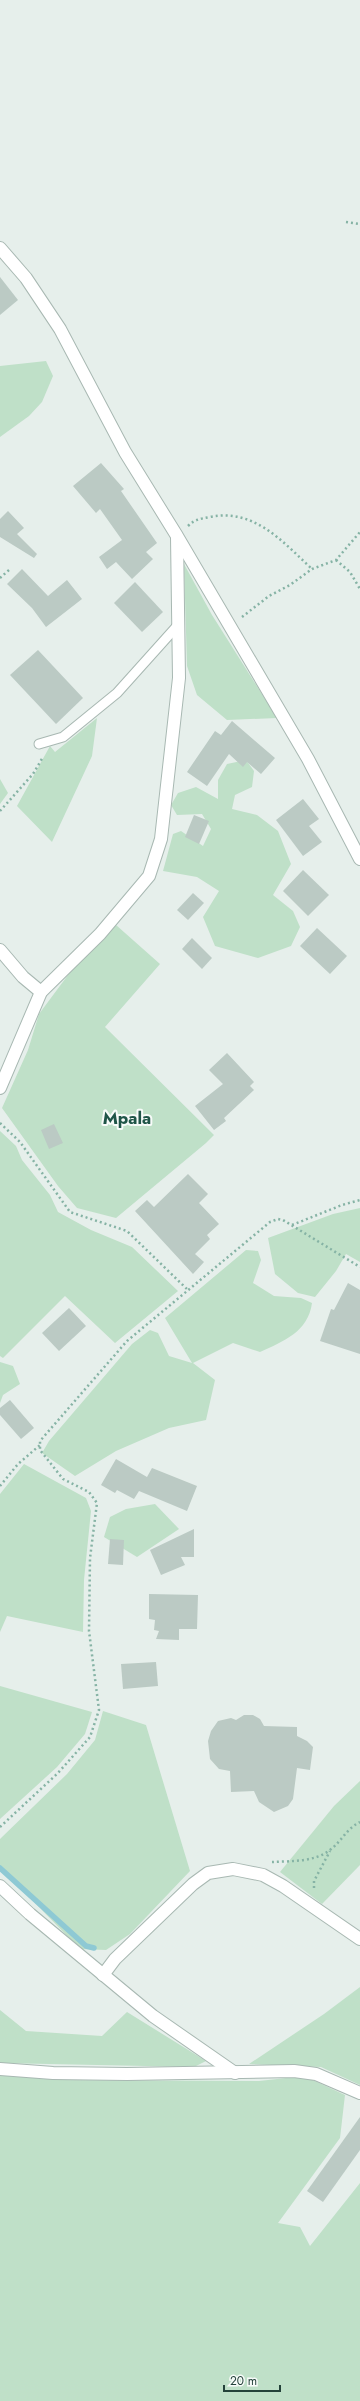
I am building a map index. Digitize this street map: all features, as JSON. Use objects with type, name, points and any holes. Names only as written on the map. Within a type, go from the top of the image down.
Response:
[{"type":"street","points":[[0,248],[26,278],[60,329],[125,452],[177,536],[308,759],[360,859]]},
{"type":"street","points":[[0,1088],[41,992],[100,934],[149,876],[162,832],[179,678],[177,536]]},
{"type":"street","points":[[0,950],[23,977],[41,992]]},
{"type":"street","points":[[103,1975],[115,1960],[193,1884],[208,1873],[233,1869],[263,1875],[283,1886],[313,1909],[360,1939]]},
{"type":"street","points":[[0,1886],[153,2016],[235,2073]]},
{"type":"street","points":[[0,2069],[53,2073],[235,2073],[294,2071],[316,2074],[360,2093]]},
{"type":"lane","points":[[39,744],[63,737],[117,693],[178,625]]},
{"type":"path","points":[[346,222],[360,224]]},
{"type":"path","points":[[177,536],[195,520],[218,515],[244,516],[272,532],[312,569]]},
{"type":"path","points":[[230,627],[269,596],[290,585],[312,569],[336,560],[360,532]]},
{"type":"path","points":[[336,560],[350,572],[360,589]]},
{"type":"path","points":[[0,578],[9,570]]},
{"type":"path","points":[[0,811],[33,774],[53,740]]},
{"type":"path","points":[[0,1123],[20,1142],[70,1212],[127,1231],[189,1291]]},
{"type":"path","points":[[291,1225],[342,1205],[360,1200]]},
{"type":"path","points":[[0,1827],[58,1773],[90,1736],[99,1710],[88,1631],[90,1558],[97,1503],[89,1492],[63,1479],[40,1450],[40,1441],[127,1341],[189,1291],[270,1222],[278,1219],[291,1225],[360,1267]]},
{"type":"path","points":[[0,1486],[18,1464],[40,1445]]},
{"type":"path","points":[[313,1909],[314,1881],[330,1851],[351,1827],[360,1822]]},
{"type":"path","points":[[272,1862],[307,1860],[330,1851]]},
{"type":"green space","points":[[46,361],[53,376],[42,402],[29,416],[0,437],[0,366]]},
{"type":"green space","points":[[184,564],[212,615],[277,718],[227,720],[197,695],[187,666]]},
{"type":"green space","points":[[97,718],[92,756],[52,842],[17,806],[50,746],[55,752]]},
{"type":"green space","points":[[246,760],[254,771],[252,787],[235,795],[232,809],[257,815],[278,831],[291,864],[273,895],[293,911],[300,927],[291,946],[258,958],[215,946],[203,917],[219,891],[197,877],[163,871],[173,834],[181,831],[203,846],[211,829],[202,814],[177,815],[171,805],[178,793],[196,787],[218,799],[218,780],[227,764]]},
{"type":"green space","points":[[0,779],[8,793],[0,804]]},
{"type":"green space","points":[[116,925],[160,964],[105,1027],[214,1135],[116,1218],[77,1208],[58,1186],[2,1108],[28,1050],[39,1014],[74,967]]},
{"type":"green space","points":[[0,1131],[16,1146],[22,1160],[50,1195],[58,1212],[91,1230],[132,1247],[178,1291],[115,1343],[65,1296],[3,1358],[0,1356]]},
{"type":"green space","points":[[360,1208],[360,1262],[346,1254],[336,1271],[315,1297],[298,1293],[275,1274],[268,1238],[333,1214]]},
{"type":"green space","points":[[246,1250],[258,1251],[261,1260],[253,1283],[274,1296],[301,1298],[312,1303],[310,1313],[306,1321],[294,1334],[278,1344],[260,1352],[233,1343],[193,1363],[215,1380],[206,1420],[169,1428],[116,1451],[75,1476],[42,1453],[49,1441],[132,1344],[150,1330],[158,1333],[169,1356],[192,1363],[165,1318]]},
{"type":"green space","points":[[0,1362],[13,1366],[20,1384],[3,1395],[0,1403]]},
{"type":"green space","points":[[24,1464],[86,1498],[91,1511],[84,1580],[83,1632],[7,1616],[0,1632],[0,1494]]},
{"type":"green space","points":[[155,1504],[179,1529],[137,1557],[104,1537],[110,1517],[126,1509]]},
{"type":"green space","points":[[0,1686],[92,1712],[85,1734],[57,1767],[0,1819]]},
{"type":"green space","points":[[103,1711],[146,1725],[190,1871],[130,1934],[106,1950],[80,1949],[0,1867],[0,1839],[67,1774],[95,1740]]},
{"type":"green space","points":[[360,1781],[360,1865],[322,1904],[280,1872],[334,1806]]},
{"type":"green space","points":[[360,1987],[360,2085],[321,2067],[249,2064],[324,2014]]},
{"type":"green space","points":[[0,2010],[26,2031],[102,2036],[127,2012],[206,2061],[194,2067],[0,2063]]},
{"type":"green space","points":[[0,2074],[64,2080],[259,2081],[304,2076],[345,2095],[340,2138],[278,2223],[300,2227],[310,2246],[360,2183],[360,2401],[0,2401]]},
{"type":"building","points":[[0,277],[18,300],[0,315]]},
{"type":"building","points":[[101,463],[124,489],[121,491],[157,543],[146,552],[153,559],[132,579],[116,562],[107,569],[99,557],[122,540],[100,509],[96,513],[73,486]]},
{"type":"building","points":[[8,511],[24,528],[17,534],[37,554],[34,558],[0,537],[0,519]]},
{"type":"building","points":[[22,569],[48,596],[67,580],[82,599],[46,627],[32,608],[7,584]]},
{"type":"building","points":[[135,582],[163,612],[142,632],[114,603]]},
{"type":"building","points":[[38,650],[83,698],[56,724],[10,675]]},
{"type":"building","points":[[232,721],[275,758],[261,774],[247,762],[243,767],[229,754],[207,786],[187,772],[215,731],[221,735]]},
{"type":"building","points":[[303,799],[319,819],[309,826],[322,842],[303,856],[276,820]]},
{"type":"building","points":[[194,815],[209,821],[199,844],[185,837]]},
{"type":"building","points":[[303,870],[329,895],[308,916],[283,891]]},
{"type":"building","points":[[193,893],[204,903],[188,920],[177,910]]},
{"type":"building","points":[[317,928],[347,956],[330,974],[300,946]]},
{"type":"building","points":[[192,938],[212,958],[202,969],[182,949]]},
{"type":"building","points":[[227,1053],[254,1082],[250,1086],[254,1090],[224,1118],[226,1121],[214,1130],[195,1106],[223,1084],[209,1070]]},
{"type":"building","points":[[54,1124],[63,1143],[49,1149],[41,1130]]},
{"type":"building","points":[[188,1174],[208,1194],[199,1203],[219,1224],[207,1235],[210,1239],[195,1254],[204,1262],[193,1274],[135,1211],[147,1200],[154,1207]]},
{"type":"building","points":[[348,1283],[360,1290],[360,1354],[320,1341],[331,1309],[334,1310]]},
{"type":"building","points":[[69,1308],[86,1326],[59,1351],[42,1333]]},
{"type":"building","points":[[10,1400],[34,1428],[21,1439],[0,1415],[0,1408]]},
{"type":"building","points":[[116,1459],[147,1477],[152,1468],[197,1486],[187,1511],[139,1491],[134,1499],[117,1490],[115,1493],[101,1485]]},
{"type":"building","points":[[194,1529],[194,1557],[181,1557],[185,1565],[161,1575],[150,1550]]},
{"type":"building","points":[[110,1539],[124,1540],[123,1565],[108,1564]]},
{"type":"building","points":[[149,1594],[198,1595],[197,1629],[179,1629],[179,1640],[156,1639],[159,1631],[154,1630],[155,1620],[149,1619]]},
{"type":"building","points":[[156,1662],[158,1686],[123,1689],[121,1664]]},
{"type":"building","points":[[244,1715],[253,1715],[260,1719],[264,1726],[297,1727],[297,1736],[307,1741],[313,1747],[310,1770],[297,1768],[293,1799],[288,1806],[274,1812],[259,1802],[254,1791],[231,1792],[230,1771],[219,1769],[210,1759],[208,1741],[211,1731],[218,1721],[231,1718],[236,1720]]},
{"type":"building","points":[[360,2117],[360,2150],[323,2202],[307,2191]]},
{"type":"waterway","points":[[0,1868],[86,1946],[94,1948]]},
{"type":"district","name":"Mpala","points":[[127,1118]]}]
